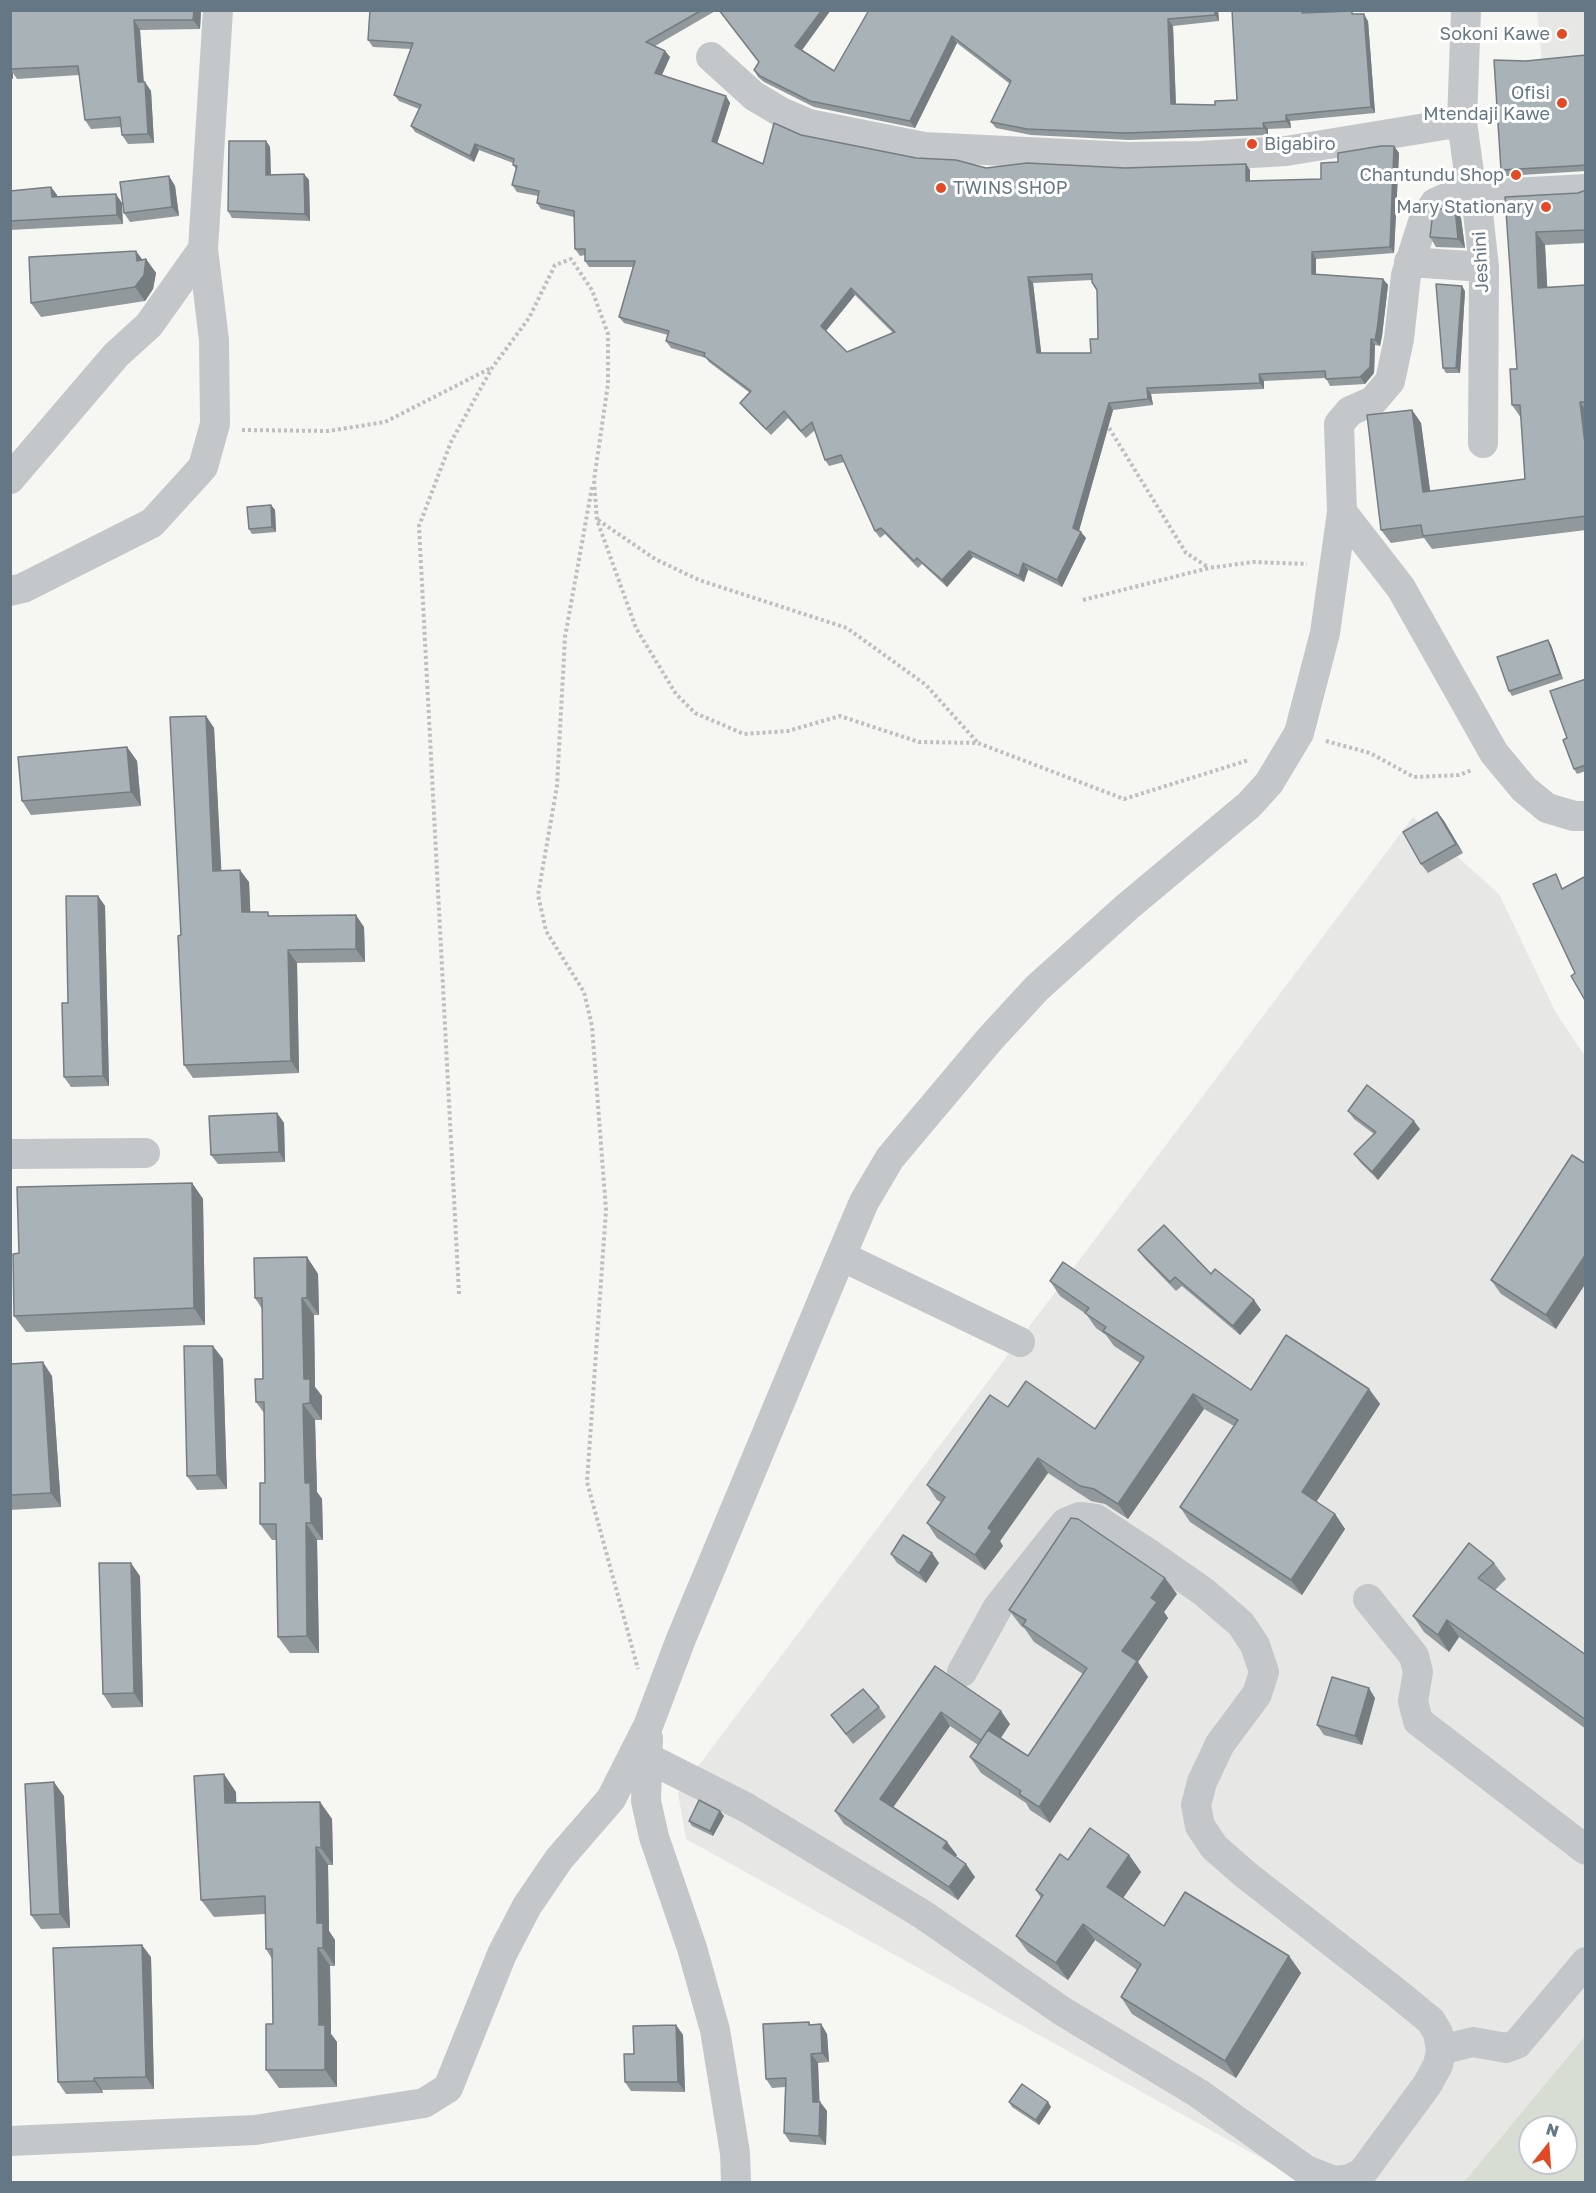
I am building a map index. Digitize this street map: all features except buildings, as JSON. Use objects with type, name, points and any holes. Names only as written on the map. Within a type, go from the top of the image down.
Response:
[{"type":"street","points":[[10,591],[23,588],[152,523],[203,467],[215,424],[214,340],[203,249],[218,10]]},
{"type":"street","name":"Jeshini","points":[[1466,10],[1462,122],[1484,267],[1483,443]]},
{"type":"street","points":[[711,57],[754,96],[781,112],[820,126],[924,147],[1129,157],[1200,156],[1297,149],[1462,122]]},
{"type":"street","points":[[10,2141],[255,2130],[424,2103],[448,2088],[502,1954],[527,1906],[559,1859],[611,1799],[648,1726],[681,1639],[864,1202],[890,1158],[1037,988],[1119,914],[1248,805],[1269,783],[1294,742],[1326,633],[1342,512],[1339,424],[1350,411],[1373,401],[1390,381],[1408,262],[1423,222],[1435,203],[1474,191],[1586,189]]},
{"type":"street","points":[[10,479],[116,355],[148,325],[203,249]]},
{"type":"street","points":[[1408,262],[1484,267]]},
{"type":"street","points":[[1342,512],[1401,588],[1494,753],[1524,789],[1547,808],[1574,816],[1586,816]]},
{"type":"street","points":[[10,1154],[145,1153]]},
{"type":"street","points":[[841,1256],[1020,1342]]},
{"type":"street","points":[[646,1756],[747,1808],[922,1914],[1062,2011],[1198,2093],[1306,2170],[1334,2181],[1349,2179],[1362,2173],[1427,2085],[1438,2065],[1441,2050],[1438,2033],[1431,2021],[1246,1875],[1214,1847],[1200,1826],[1196,1805],[1202,1782],[1220,1744],[1257,1694],[1264,1672],[1255,1645],[1241,1624],[1204,1592],[1096,1520],[1080,1517],[1065,1523],[998,1608],[962,1672]]},
{"type":"street","points":[[1368,1599],[1414,1656],[1418,1672],[1413,1701],[1418,1721],[1586,1850]]},
{"type":"street","points":[[648,1726],[646,1801],[654,1837],[692,1948],[715,2030],[735,2153],[736,2182]]},
{"type":"street","points":[[1441,2050],[1473,2043],[1506,2048],[1517,2044],[1586,1962]]},
{"type":"path","points":[[459,1294],[419,526],[451,442],[492,368],[529,318],[555,265],[571,259],[592,290],[608,334],[608,384],[594,480],[565,637],[557,786],[538,895],[546,931],[584,992],[592,1026],[606,1210],[587,1482],[638,1671]]},
{"type":"path","points":[[215,424],[237,430],[328,431],[385,422],[492,368]]},
{"type":"path","points":[[1105,421],[1186,553],[1209,568]]},
{"type":"path","points":[[594,480],[597,520],[636,628],[676,694],[694,713],[744,734],[788,731],[840,716],[919,742],[978,743],[1124,799],[1294,742],[1370,753],[1414,777],[1459,775],[1479,767],[1494,753]]},
{"type":"path","points":[[597,520],[655,559],[699,580],[847,628],[926,685],[978,743]]},
{"type":"path","points":[[1083,600],[1209,568],[1253,562],[1335,565]]},
{"type":"shaded area","name":"Sokoni Kawe","points":[[1537,11],[1585,11],[1585,58],[1542,62]]},
{"type":"shaded area","points":[[1413,817],[1499,894],[1556,1013],[1585,1056],[1585,2036],[1464,2182],[1304,2182],[686,1839],[678,1793]]},
{"type":"shaded area","points":[[1585,2036],[1585,2182],[1464,2182],[1518,2117],[1518,2175],[1578,2175],[1578,2115],[1520,2115]]},
{"type":"place","name":"Sokoni Kawe","points":[[1562,34]]},
{"type":"place","name":"Ofisi Mtendaji Kawe","points":[[1562,103]]},
{"type":"place","name":"Bigabiro","points":[[1252,144]]},
{"type":"place","name":"Chantundu Shop","points":[[1516,175]]},
{"type":"place","name":"TWINS SHOP","points":[[941,188]]},
{"type":"place","name":"Mary Stationary","points":[[1546,207]]}]
